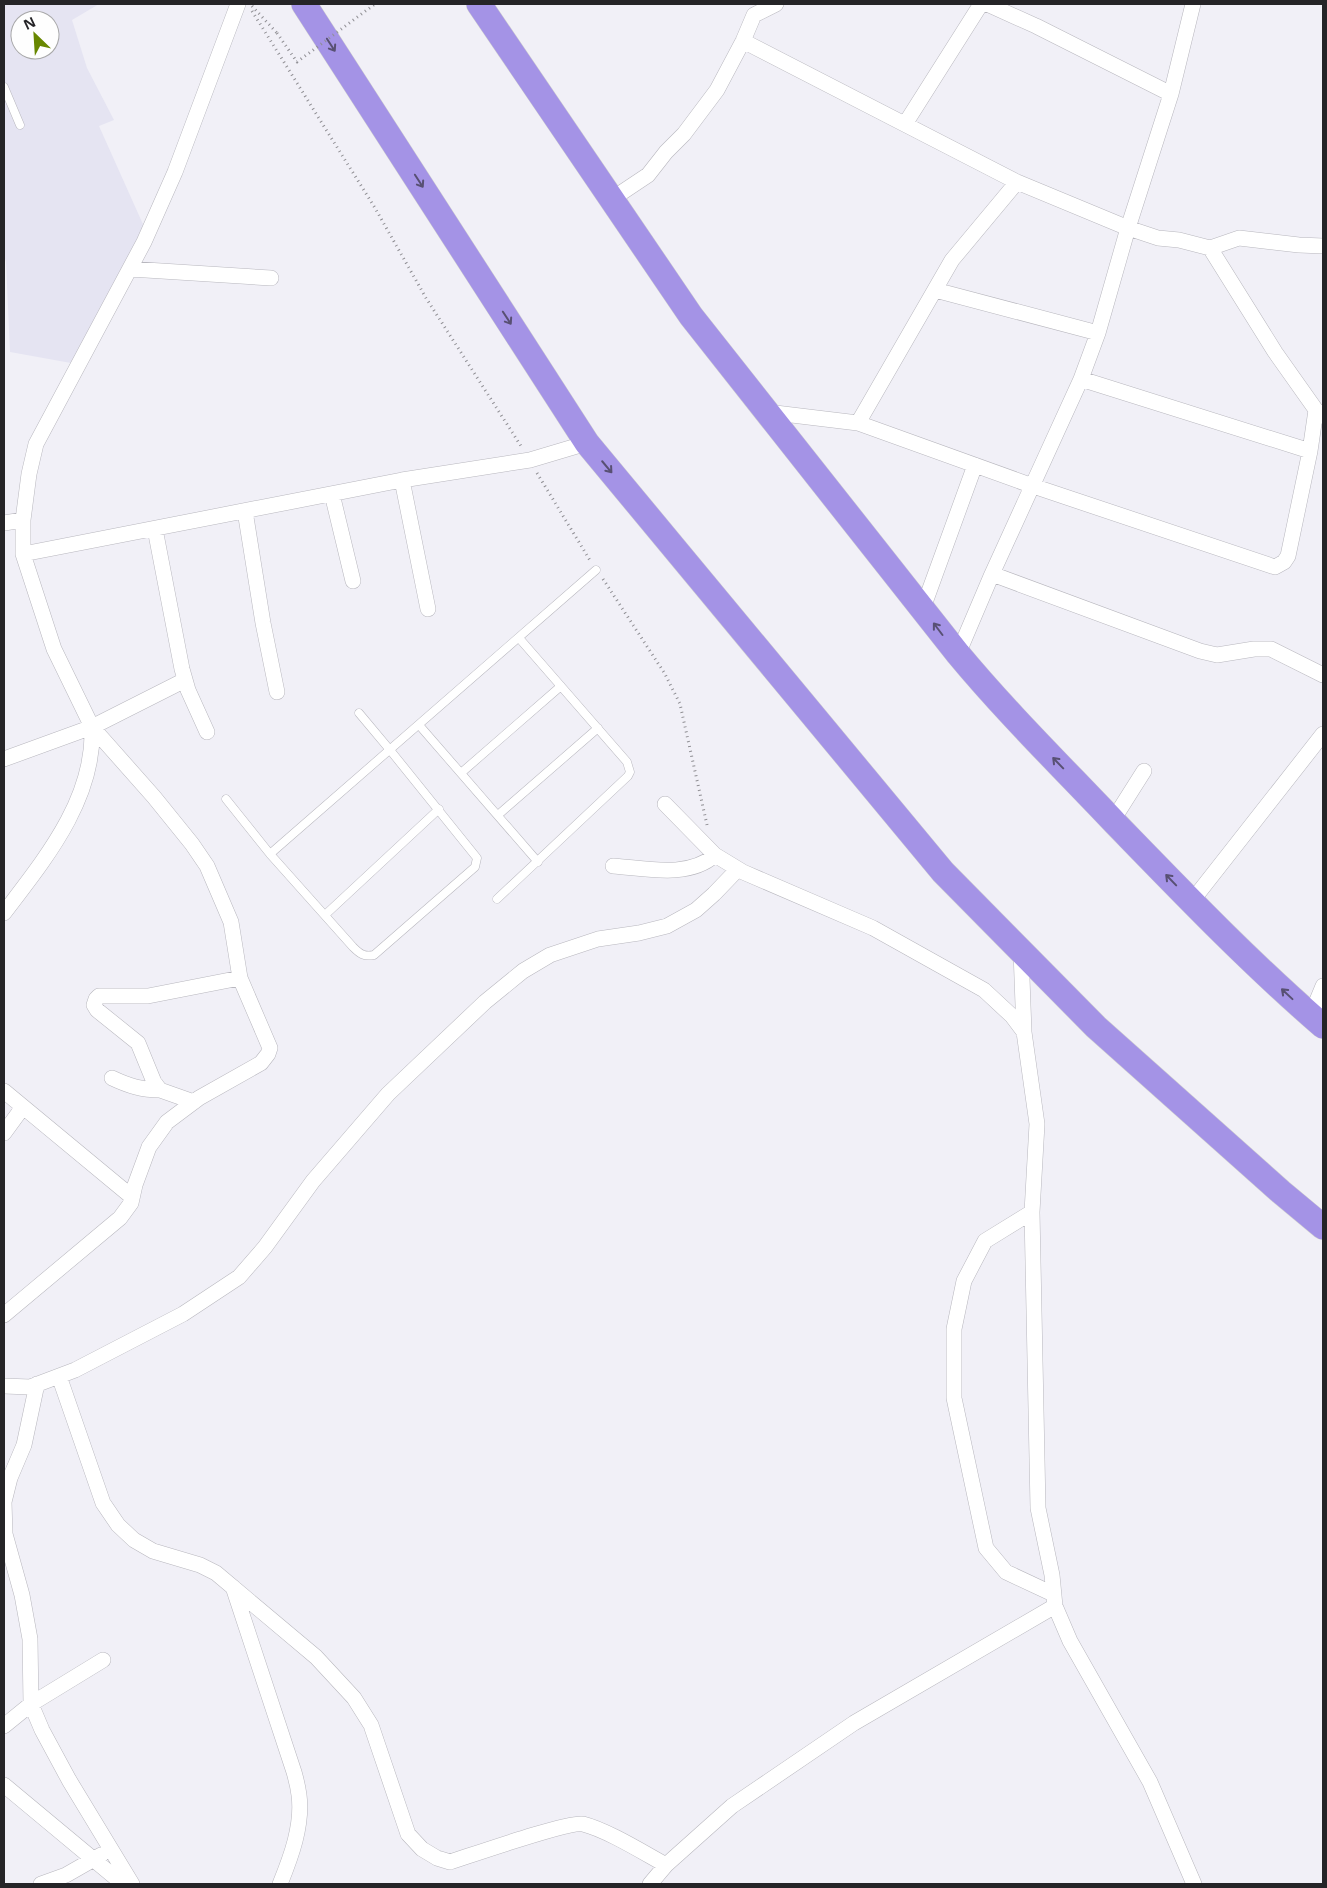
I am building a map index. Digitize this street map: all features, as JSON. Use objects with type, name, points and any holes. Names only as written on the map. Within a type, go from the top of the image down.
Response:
[{"type":"highway","points":[[304,4],[587,443],[943,872],[1096,1026],[1281,1192],[1323,1227]]},
{"type":"highway","points":[[479,4],[691,316],[958,654],[992,695],[1192,902],[1317,1021]]},
{"type":"street","points":[[4,1315],[120,1218],[131,1202],[149,1147],[167,1122],[194,1102],[253,1068],[268,1054],[270,1048],[240,978],[231,922],[207,866],[192,844],[154,797],[92,727],[54,649],[23,554],[23,520],[29,474],[36,444],[144,242],[175,172],[238,4]]},
{"type":"street","points":[[612,199],[648,175],[666,152],[684,134],[717,90],[743,41],[754,14],[776,4]]},
{"type":"street","points":[[905,124],[981,4]]},
{"type":"street","points":[[987,4],[1036,26],[1171,94]]},
{"type":"street","points":[[958,654],[992,574],[1081,379],[1098,333],[1128,228],[1171,94],[1193,4]]},
{"type":"street","points":[[743,41],[1017,182],[1128,228],[1158,238],[1179,240],[1210,248],[1239,238],[1323,246]]},
{"type":"street","points":[[858,423],[952,260],[1017,182]]},
{"type":"street","points":[[767,412],[858,423],[1033,486],[1275,567],[1284,562],[1288,556],[1310,450],[1320,413],[1275,352],[1210,248]]},
{"type":"street","points":[[130,269],[271,278]]},
{"type":"street","points":[[935,290],[1098,333]]},
{"type":"street","points":[[1081,379],[1310,450]]},
{"type":"street","points":[[23,554],[402,480],[530,460],[587,443]]},
{"type":"street","points":[[923,608],[975,465]]},
{"type":"street","points":[[402,480],[428,610]]},
{"type":"street","points":[[332,494],[353,581]]},
{"type":"street","points":[[245,511],[263,624],[277,692]]},
{"type":"street","points":[[4,524],[23,520]]},
{"type":"street","points":[[155,528],[185,680],[207,732]]},
{"type":"street","points":[[992,574],[1200,651],[1217,655],[1254,648],[1271,649],[1323,675]]},
{"type":"street","points":[[4,759],[92,727],[185,680]]},
{"type":"street","points":[[4,914],[43,862],[70,818],[87,775],[93,748],[92,727]]},
{"type":"street","points":[[1192,902],[1321,741]]},
{"type":"street","points":[[1113,820],[1144,771]]},
{"type":"street","points":[[664,804],[715,855],[738,870],[873,928],[984,990],[1012,1016],[1024,1032]]},
{"type":"street","points":[[613,866],[677,870],[696,867],[715,855]]},
{"type":"street","points":[[4,1386],[30,1387],[75,1370],[183,1314],[239,1277],[265,1247],[313,1181],[388,1094],[485,1002],[523,971],[550,955],[598,939],[639,933],[667,926],[696,910],[738,870]]},
{"type":"street","points":[[1021,951],[1024,1032],[1037,1124],[1032,1212],[1038,1508],[1052,1575],[1054,1600],[1070,1641],[1150,1782],[1194,1884]]},
{"type":"street","points":[[160,1090],[154,1082],[138,1043],[97,1010],[94,1004],[96,1000],[99,996],[148,996],[240,978]]},
{"type":"street","points":[[1317,1021],[1323,986]]},
{"type":"street","points":[[112,1078],[141,1090],[160,1090],[194,1102]]},
{"type":"street","points":[[4,1090],[132,1197]]},
{"type":"street","points":[[4,1133],[24,1107]]},
{"type":"street","points":[[1032,1212],[985,1241],[964,1281],[954,1329],[954,1398],[986,1548],[1006,1572],[1054,1600]]},
{"type":"street","points":[[59,1376],[103,1502],[118,1525],[134,1540],[153,1551],[200,1565],[216,1573],[316,1657],[354,1698],[371,1725],[408,1834],[422,1849],[437,1858],[450,1862],[554,1830],[581,1824],[598,1829],[666,1865]]},
{"type":"street","points":[[37,1384],[24,1445],[10,1478],[4,1502],[5,1534],[22,1595],[30,1639],[31,1704],[42,1730],[69,1780],[132,1884]]},
{"type":"street","points":[[232,1586],[294,1772],[300,1796],[298,1823],[291,1857],[280,1884]]},
{"type":"street","points":[[650,1884],[666,1865],[732,1806],[854,1723],[1054,1600]]},
{"type":"street","points":[[4,1726],[31,1704],[103,1660]]},
{"type":"street","points":[[4,1785],[123,1884]]},
{"type":"street","points":[[41,1884],[66,1875],[110,1849]]},
{"type":"lane","points":[[4,87],[20,125]]},
{"type":"lane","points":[[270,854],[596,570]]},
{"type":"lane","points":[[497,899],[538,862],[630,772],[627,762],[519,638]]},
{"type":"lane","points":[[461,773],[561,686]]},
{"type":"lane","points":[[226,799],[270,854],[360,954],[374,955],[475,866],[477,858],[359,714]]},
{"type":"lane","points":[[418,725],[538,862]]},
{"type":"lane","points":[[498,815],[598,728]]},
{"type":"lane","points":[[325,915],[439,810]]},
{"type":"path","points":[[249,4],[277,33],[297,62],[375,4]]},
{"type":"path","points":[[249,4],[375,208],[426,298],[530,460],[596,570],[665,674],[680,704],[715,855]]},
{"type":"shaded area","points":[[4,4],[99,4],[72,20],[87,68],[114,120],[99,126],[146,231],[82,365],[10,352],[6,262],[4,255]]}]
